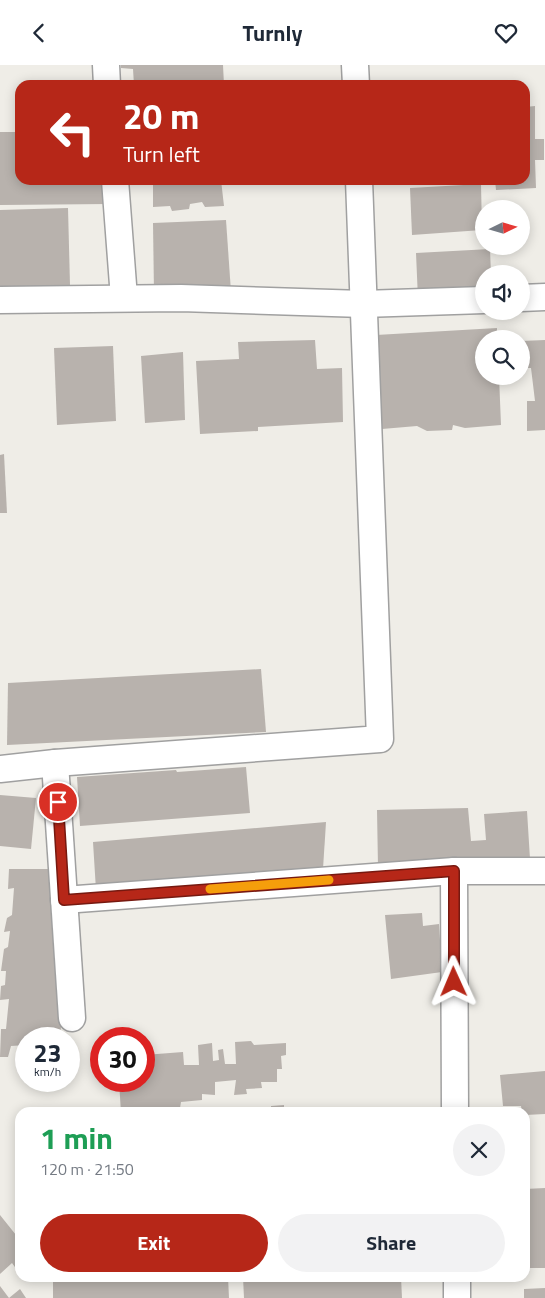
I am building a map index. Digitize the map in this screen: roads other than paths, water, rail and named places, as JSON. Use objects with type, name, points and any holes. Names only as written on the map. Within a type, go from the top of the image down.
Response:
[{"type":"street","points":[[106,65],[107,80]]},
{"type":"street","points":[[355,65],[356,80]]},
{"type":"street","points":[[115,185],[124,298]]},
{"type":"street","points":[[0,769],[55,763],[380,739],[359,185]]},
{"type":"street","points":[[530,298],[545,297]]},
{"type":"street","points":[[0,300],[181,298],[363,304],[475,300]]},
{"type":"street","points":[[55,763],[72,1018]]},
{"type":"street","points":[[64,900],[454,871],[545,871]]},
{"type":"street","points":[[454,871],[455,1107]]},
{"type":"street","points":[[457,1282],[457,1298]]}]
